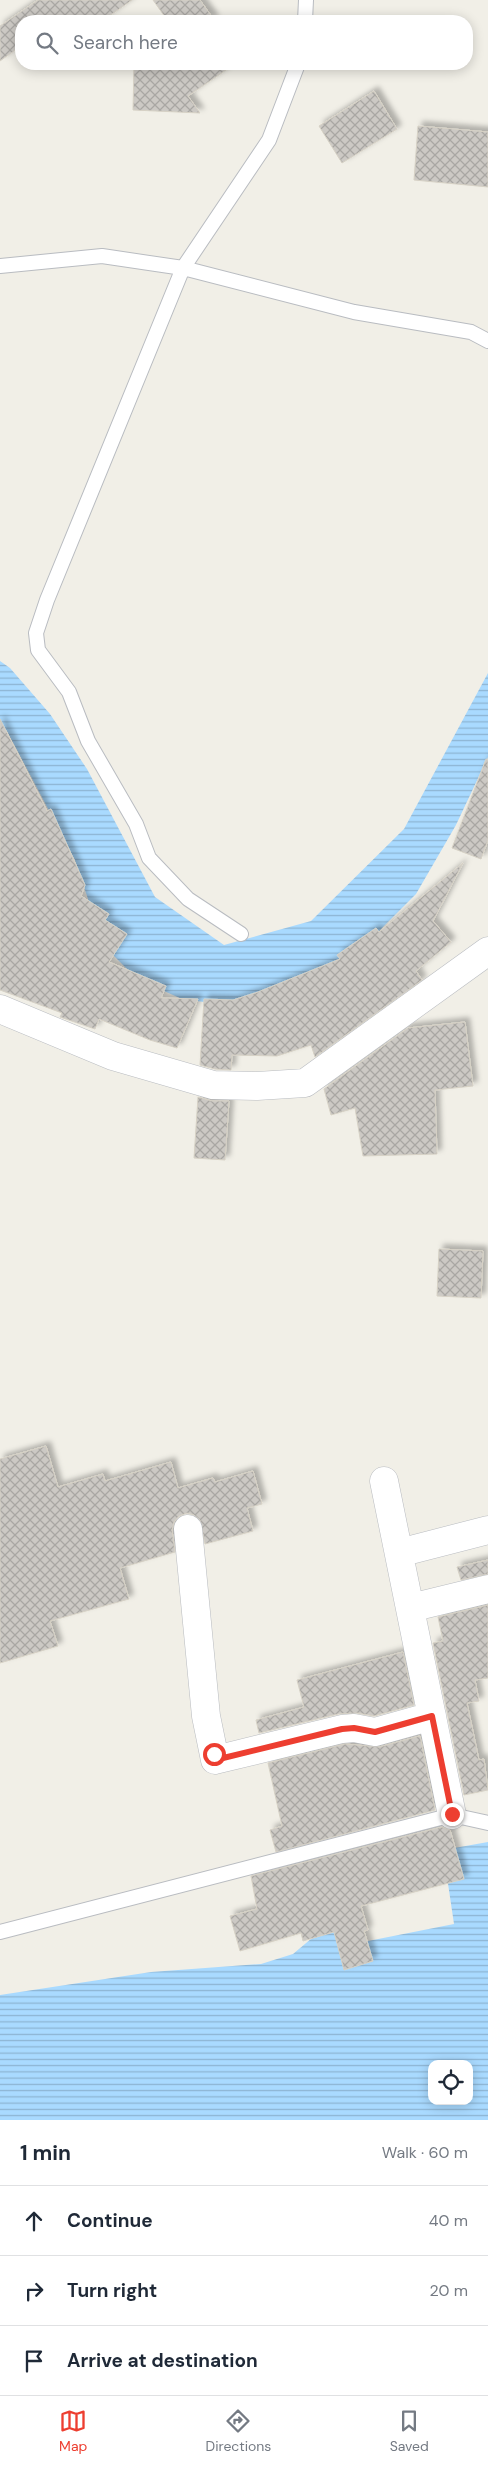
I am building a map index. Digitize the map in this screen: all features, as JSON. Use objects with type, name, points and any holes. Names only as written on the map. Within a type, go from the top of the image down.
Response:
[{"type":"street","points":[[0,1009],[113,1056],[213,1085],[258,1086],[305,1083],[488,951]]},
{"type":"street","points":[[384,1481],[452,1814]]},
{"type":"street","points":[[188,1529],[206,1716],[215,1760],[342,1729],[354,1728],[375,1732],[432,1716]]},
{"type":"street","points":[[399,1553],[488,1530]]},
{"type":"street","points":[[410,1608],[488,1589]]},
{"type":"lane","points":[[305,15],[306,0]]},
{"type":"lane","points":[[241,934],[188,899],[149,858],[136,824],[88,741],[69,692],[38,650],[36,634],[47,600],[183,268],[269,140],[296,70]]},
{"type":"lane","points":[[0,266],[102,256],[183,268],[354,312],[471,332],[488,340]]},
{"type":"lane","points":[[0,1932],[452,1814],[488,1823]]},
{"type":"water","points":[[0,661],[10,668],[50,714],[87,769],[155,897],[224,945],[311,921],[404,829],[488,673],[488,757],[456,825],[416,894],[370,940],[319,971],[226,1005],[182,999],[137,979],[110,952],[91,908],[75,860],[7,731],[0,724]]},
{"type":"water","points":[[488,1842],[488,2120],[0,2120],[0,1995],[151,1972],[261,1964],[293,1954],[324,1928],[349,1930],[358,1943],[454,1924],[443,1850]]},
{"type":"building","points":[[38,0],[132,0],[111,15],[16,15]]},
{"type":"building","points":[[153,0],[200,0],[211,15],[164,15]]},
{"type":"building","points":[[15,16],[15,50],[0,61],[0,26]]},
{"type":"building","points":[[134,70],[226,70],[188,96],[200,113],[133,110]]},
{"type":"building","points":[[374,91],[397,129],[342,163],[319,126]]},
{"type":"building","points":[[418,126],[488,132],[488,187],[414,180]]},
{"type":"building","points":[[0,719],[47,811],[51,809],[85,885],[81,896],[109,914],[105,920],[127,934],[109,962],[166,986],[161,998],[198,999],[177,1048],[150,1040],[99,1019],[95,1029],[60,1017],[62,1013],[0,990]]},
{"type":"building","points":[[486,759],[488,760],[488,840],[481,859],[452,848]]},
{"type":"building","points":[[463,863],[433,921],[451,942],[416,971],[422,980],[315,1057],[311,1045],[277,1056],[232,1055],[231,1070],[215,1069],[200,1065],[204,999],[233,1000],[340,959],[337,955],[376,928],[379,932]]},
{"type":"building","points":[[465,1022],[473,1086],[435,1090],[437,1154],[363,1156],[355,1108],[331,1115],[324,1089],[408,1028]]},
{"type":"building","points":[[198,1097],[212,1101],[229,1101],[225,1160],[194,1158]]},
{"type":"building","points":[[439,1249],[483,1251],[481,1298],[437,1296]]},
{"type":"building","points":[[46,1446],[58,1487],[103,1474],[105,1481],[171,1462],[178,1488],[213,1478],[215,1482],[253,1471],[262,1504],[247,1508],[253,1531],[205,1544],[200,1520],[194,1515],[187,1513],[179,1516],[174,1522],[172,1530],[175,1552],[120,1568],[129,1599],[50,1621],[58,1646],[0,1663],[0,1459]]},
{"type":"building","points":[[488,1560],[488,1574],[461,1580],[457,1567]]},
{"type":"building","points":[[488,1605],[488,1678],[475,1680],[479,1701],[467,1703],[479,1760],[484,1759],[488,1790],[464,1795],[433,1643],[443,1641],[438,1617]]},
{"type":"building","points":[[403,1652],[414,1705],[374,1716],[357,1713],[338,1714],[259,1733],[256,1720],[304,1707],[297,1680]]},
{"type":"building","points":[[420,1736],[435,1810],[276,1852],[270,1830],[282,1826],[268,1763],[345,1744],[379,1747]]},
{"type":"building","points":[[442,1827],[450,1830],[464,1879],[361,1906],[368,1930],[364,1931],[373,1961],[344,1970],[334,1932],[303,1941],[301,1933],[240,1951],[230,1916],[257,1909],[251,1876]]},
{"type":"route","points":[[214,1754],[215,1760],[342,1729],[354,1728],[366,1732],[375,1732],[432,1716],[452,1814]]}]
